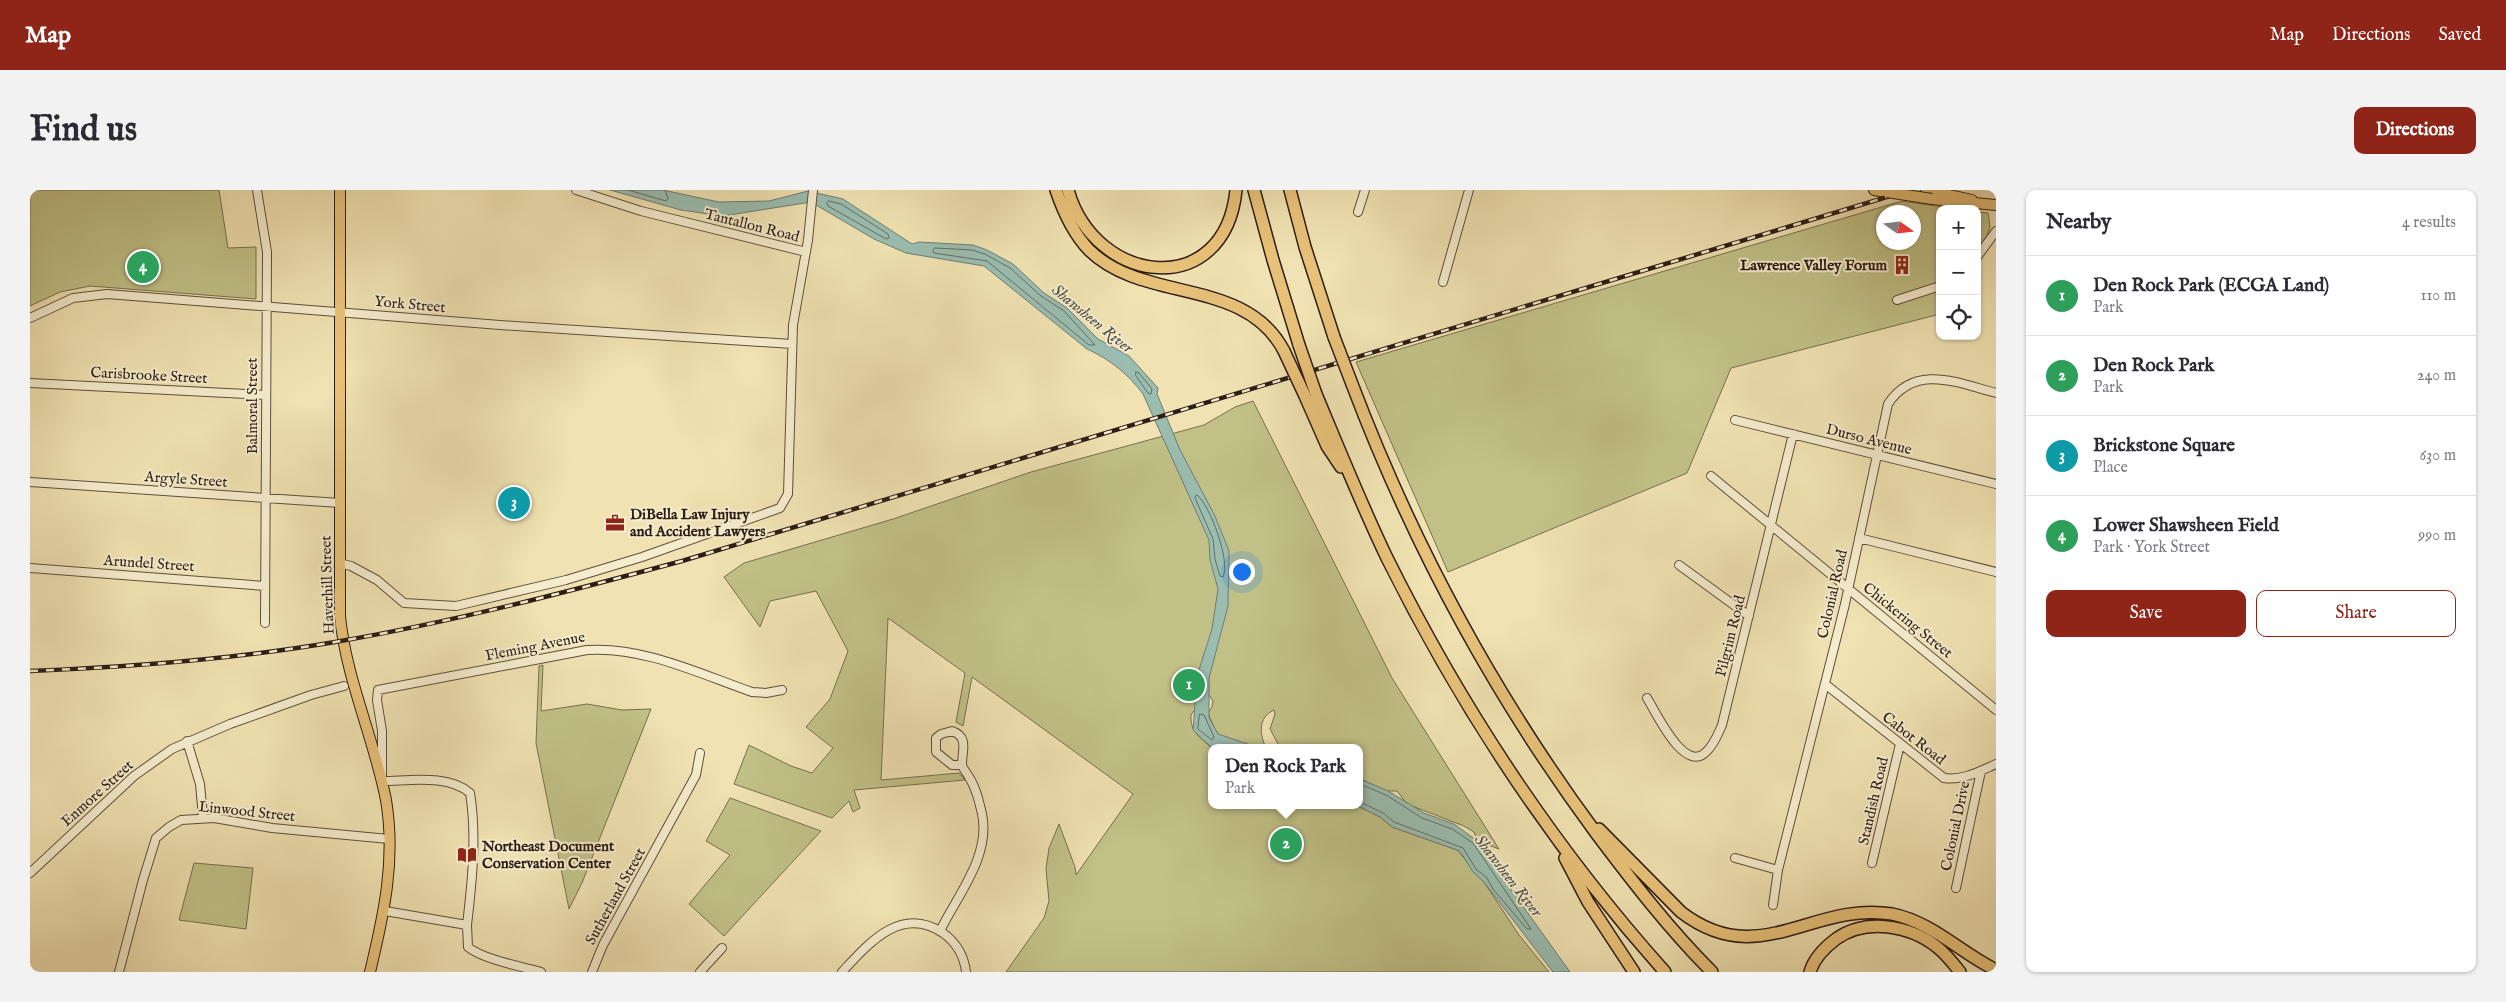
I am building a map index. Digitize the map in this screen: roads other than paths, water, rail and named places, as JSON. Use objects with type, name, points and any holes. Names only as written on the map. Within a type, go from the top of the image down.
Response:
[{"type":"highway","points":[[1056,190],[1077,235],[1105,263],[1132,276],[1237,305],[1256,317],[1267,327],[1284,351],[1311,395]]},
{"type":"highway","points":[[1068,190],[1085,226],[1104,246],[1136,264],[1161,269],[1187,264],[1211,246],[1228,221],[1236,190]]},
{"type":"highway","points":[[1254,190],[1327,446],[1353,482],[1412,607],[1489,740],[1560,844],[1608,906],[1665,972]]},
{"type":"highway","points":[[1290,190],[1305,247],[1334,337],[1378,452],[1440,584],[1475,648],[1516,716],[1582,814],[1640,890],[1712,972]]},
{"type":"highway","points":[[1582,814],[1619,848],[1681,912],[1693,922],[1714,934],[1752,941],[1776,937],[1847,916],[1870,912],[1893,915],[1929,928],[1995,970]]},
{"type":"highway","points":[[1560,844],[1566,862],[1588,902],[1634,972]]},
{"type":"highway","points":[[1810,972],[1822,952],[1840,936],[1851,930],[1879,926],[1906,931],[1929,941],[1948,956],[1960,972]]},
{"type":"main road","name":"Haverhill Street","points":[[340,190],[340,616],[348,664],[382,781],[389,840],[389,885],[385,911],[370,972]]},
{"type":"main road","points":[[1874,190],[1932,194],[1961,203],[1996,205]]},
{"type":"street","name":"Balmoral Street","points":[[257,190],[266,252],[265,622]]},
{"type":"street","name":"Tantallon Road","points":[[576,190],[650,213],[806,252]]},
{"type":"street","points":[[339,563],[352,567],[377,580],[404,602],[456,606],[566,580],[776,510],[784,504],[788,490],[794,318],[806,252],[813,190]]},
{"type":"street","points":[[1358,212],[1365,190]]},
{"type":"street","points":[[1443,282],[1469,190]]},
{"type":"street","points":[[1981,251],[1996,231]]},
{"type":"street","points":[[1897,300],[1936,287]]},
{"type":"street","name":"York Street","points":[[30,318],[62,302],[95,295],[500,325],[792,344]]},
{"type":"street","name":"Colonial Road","points":[[1773,905],[1778,870],[1848,589],[1888,404],[1904,386],[1916,381],[1939,379],[1996,392]]},
{"type":"street","name":"Carisbrooke Street","points":[[30,383],[266,395]]},
{"type":"street","name":"Durso Avenue","points":[[1735,420],[1996,484]]},
{"type":"street","name":"Pilgrim Road","points":[[1647,698],[1680,750],[1693,755],[1702,755],[1706,752],[1722,725],[1793,434]]},
{"type":"street","name":"Chickering Street","points":[[1710,476],[1996,710]]},
{"type":"street","name":"Argyle Street","points":[[30,482],[340,503]]},
{"type":"street","points":[[1859,538],[1996,572]]},
{"type":"street","points":[[1679,565],[1749,616]]},
{"type":"street","name":"Arundel Street","points":[[30,568],[265,586]]},
{"type":"street","name":"Fleming Avenue","points":[[382,781],[382,731],[377,700],[378,690],[604,648],[627,651],[655,659],[752,692],[766,693],[782,690]]},
{"type":"street","name":"Cabot Road","points":[[1825,684],[1944,778],[1954,780],[1996,764]]},
{"type":"street","name":"Enmore Street","points":[[30,873],[134,776],[158,758],[187,741],[283,705],[344,686]]},
{"type":"street","points":[[940,931],[974,868],[981,844],[982,817],[979,800],[973,784],[962,765],[964,744],[961,737],[952,731],[941,734],[936,738],[936,752],[941,758],[952,764],[962,765]]},
{"type":"street","points":[[187,741],[200,784],[203,817]]},
{"type":"street","name":"Standish Road","points":[[1872,863],[1900,744]]},
{"type":"street","name":"Sutherland Street","points":[[592,972],[603,945],[696,775],[700,753]]},
{"type":"street","name":"Colonial Drive","points":[[1956,888],[1981,770]]},
{"type":"street","points":[[382,781],[437,781],[461,786],[470,793],[473,879],[467,925],[468,947],[473,951],[504,962],[541,972]]},
{"type":"street","name":"Linwood Street","points":[[119,972],[156,838],[181,820],[203,817],[281,829],[389,840]]},
{"type":"street","points":[[1735,858],[1778,870]]},
{"type":"street","points":[[385,911],[467,925]]},
{"type":"street","points":[[842,972],[868,944],[889,929],[904,924],[933,926],[940,931],[960,950],[966,972]]},
{"type":"street","points":[[700,972],[722,948]]},
{"type":"street","points":[[502,972],[504,962]]},
{"type":"water","name":"Shawsheen River","points":[[610,190],[663,190],[719,202],[769,201],[808,191],[843,199],[912,244],[919,242],[973,245],[1013,264],[1044,293],[1067,308],[1098,339],[1129,356],[1158,388],[1157,394],[1180,450],[1215,516],[1229,551],[1228,606],[1209,678],[1209,718],[1218,734],[1247,744],[1208,744],[1193,730],[1197,676],[1212,629],[1218,589],[1210,560],[1209,540],[1143,394],[1131,380],[1104,358],[1087,349],[984,266],[906,253],[874,239],[811,202],[723,216],[681,210]]},
{"type":"water","name":"Shawsheen River","points":[[1363,780],[1388,791],[1424,813],[1454,824],[1476,840],[1570,972],[1553,972],[1483,881],[1473,872],[1460,851],[1392,827],[1380,817],[1363,808]]},
{"type":"railway","points":[[30,671],[183,661],[297,648],[423,625],[553,595],[682,561],[1910,190]]},
{"type":"place","name":"Lawrence Valley Forum","points":[[1902,265]]},
{"type":"place","name":"Lower Shawsheen Field","points":[[143,267]]},
{"type":"place","name":"Brickstone Square","points":[[514,503]]},
{"type":"place","name":"DiBella Law Injury and Accident Lawyers","points":[[615,523]]},
{"type":"place","name":"Den Rock Park (ECGA Land)","points":[[1189,685]]},
{"type":"place","name":"Den Rock Park","points":[[1286,844]]},
{"type":"place","name":"Northeast Document Conservation Center","points":[[467,855]]}]
